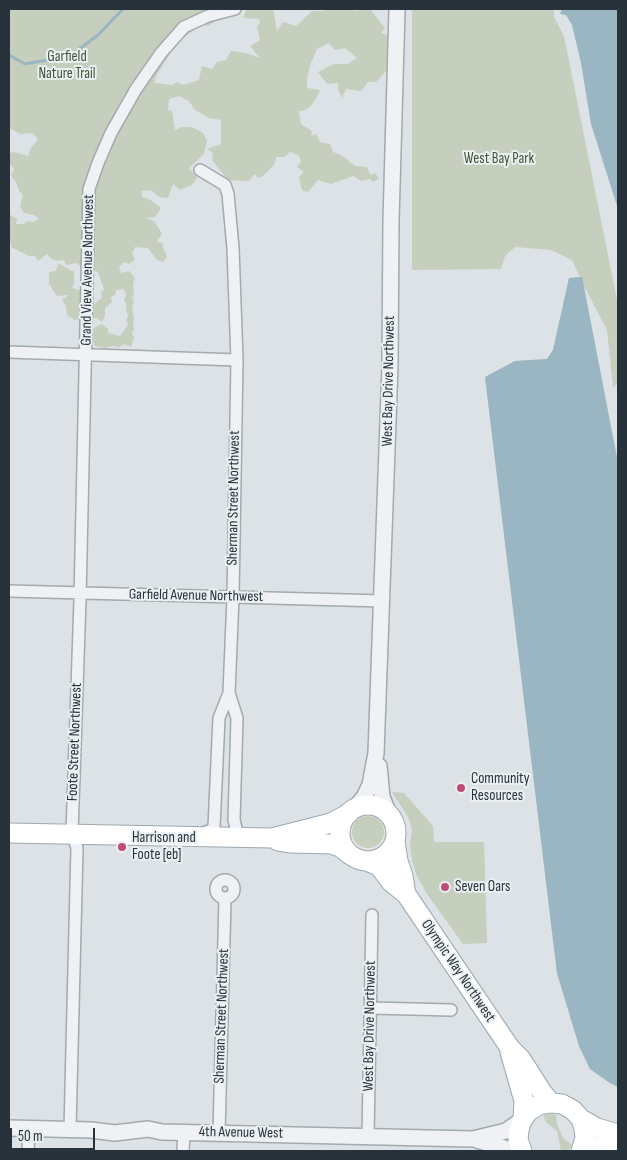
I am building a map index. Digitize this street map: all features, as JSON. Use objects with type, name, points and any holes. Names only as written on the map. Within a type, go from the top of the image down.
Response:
[{"type":"main road","points":[[9,833],[272,838],[331,823],[351,811],[363,805],[373,805],[389,814],[394,822],[396,831],[395,841],[391,850],[375,860],[358,857],[344,847],[340,839],[340,830],[343,821],[351,811]]},
{"type":"main road","name":"Olympic Way Northwest","points":[[272,838],[286,842],[331,844],[379,866],[392,882],[406,894],[510,1048],[551,1102]]},
{"type":"main road","name":"Olympic Way Northwest","points":[[395,841],[406,894]]},
{"type":"main road","name":"Olympic Way Northwest","points":[[510,1048],[524,1101],[523,1119],[518,1140],[522,1151]]},
{"type":"main road","points":[[523,1119],[529,1111],[539,1105],[551,1102],[562,1104],[589,1123],[618,1134]]},
{"type":"main road","points":[[589,1123],[584,1128],[586,1150],[618,1144]]},
{"type":"street","name":"Grand View Avenue Northwest","points":[[87,354],[89,189],[98,163],[111,133],[136,89],[176,34],[184,27],[208,16],[235,9]]},
{"type":"street","name":"West Bay Drive Northwest","points":[[351,811],[368,792],[376,752],[390,366],[397,9]]},
{"type":"street","name":"Sherman Street Northwest","points":[[200,170],[225,185],[228,194],[233,248],[237,360],[233,597],[229,694],[237,718],[234,820],[238,832],[243,838]]},
{"type":"street","points":[[9,352],[237,360]]},
{"type":"street","name":"Foote Street Northwest","points":[[70,1129],[77,848],[72,833],[87,354]]},
{"type":"street","name":"Garfield Avenue Northwest","points":[[9,591],[382,601]]},
{"type":"street","points":[[190,836],[204,834],[214,827],[219,718],[229,694]]},
{"type":"street","name":"West Bay Drive Northwest","points":[[376,752],[380,767],[382,796],[389,814]]},
{"type":"street","name":"Sherman Street Northwest","points":[[219,1133],[225,899]]},
{"type":"street","name":"West Bay Drive Northwest","points":[[368,1136],[372,1008],[372,915]]},
{"type":"street","points":[[372,1008],[451,1010]]},
{"type":"street","name":"4th Avenue West","points":[[9,1128],[70,1129],[115,1133],[148,1129],[162,1132],[473,1139],[506,1131],[523,1119]]},
{"type":"street","points":[[28,1128],[28,1151]]},
{"type":"street","points":[[183,1151],[184,1132]]},
{"type":"street","name":"4th Avenue West","points":[[473,1139],[491,1148],[514,1151]]},
{"type":"green space","name":"Garfield Nature Trail","points":[[9,9],[240,9],[208,26],[198,22],[192,32],[178,42],[172,43],[169,56],[157,74],[154,83],[172,85],[177,82],[183,85],[199,80],[202,66],[212,69],[217,62],[226,60],[231,51],[246,53],[260,58],[250,46],[260,40],[257,26],[260,23],[259,19],[243,18],[247,9],[273,9],[277,31],[283,22],[296,26],[312,11],[325,11],[326,9],[353,9],[355,11],[370,9],[385,28],[381,33],[391,37],[389,68],[376,82],[368,82],[361,91],[346,89],[342,98],[338,90],[338,83],[327,84],[318,72],[334,64],[348,64],[357,58],[345,48],[335,50],[329,43],[317,49],[310,65],[307,88],[320,90],[316,99],[310,107],[303,111],[298,111],[301,124],[312,131],[311,136],[316,134],[320,142],[330,144],[333,152],[341,155],[355,166],[367,167],[370,175],[375,173],[379,179],[373,182],[370,179],[361,181],[353,176],[331,184],[318,180],[308,192],[302,190],[299,177],[304,172],[297,167],[301,162],[299,156],[290,152],[285,157],[276,157],[274,165],[263,176],[258,178],[255,174],[249,181],[228,180],[212,160],[213,153],[207,149],[221,144],[221,120],[209,118],[195,110],[189,101],[179,96],[169,99],[168,110],[172,111],[175,130],[181,127],[192,127],[203,133],[207,141],[204,154],[189,168],[197,177],[192,185],[180,190],[173,184],[168,198],[159,197],[151,190],[142,191],[142,197],[149,199],[161,208],[155,217],[146,218],[155,222],[162,234],[157,241],[163,244],[167,257],[163,262],[157,260],[148,248],[135,247],[132,253],[135,260],[129,264],[124,262],[119,267],[121,273],[129,271],[135,278],[132,298],[134,300],[132,308],[134,329],[132,333],[134,338],[131,347],[124,344],[119,347],[105,348],[95,346],[91,330],[102,324],[108,329],[108,333],[120,336],[128,325],[126,320],[128,316],[127,305],[124,300],[126,294],[123,289],[116,290],[115,295],[111,297],[112,302],[105,308],[105,316],[102,322],[97,318],[75,320],[67,315],[66,306],[62,300],[69,295],[57,296],[49,284],[49,272],[56,271],[58,263],[74,272],[72,288],[82,291],[92,306],[102,298],[101,293],[104,289],[98,272],[76,263],[66,265],[64,260],[57,261],[50,258],[47,254],[38,261],[35,256],[29,256],[11,247],[9,214],[17,219],[16,224],[24,224],[27,221],[33,222],[39,219],[34,215],[24,213],[20,206],[23,195],[11,176],[14,168],[9,164],[9,153],[14,152],[28,156],[38,139],[32,133],[20,134],[9,128]]},
{"type":"green space","name":"West Bay Park","points":[[412,9],[554,9],[554,17],[564,36],[618,305],[618,384],[613,387],[607,330],[584,286],[618,463],[618,1087],[590,1069],[579,1046],[557,973],[485,377],[515,361],[547,359],[553,350],[569,278],[580,277],[572,260],[551,250],[515,247],[505,256],[501,269],[412,270]]},
{"type":"green space","points":[[392,792],[404,793],[433,826],[434,842],[484,842],[487,943],[463,944],[427,894],[416,874],[412,860],[410,845],[412,829],[408,817]]},
{"type":"green space","points":[[368,816],[379,821],[384,832],[379,843],[368,848],[357,843],[352,832],[357,821]]},
{"type":"green space","points":[[547,1114],[556,1115],[557,1124],[563,1138],[572,1145],[568,1151],[561,1151],[557,1131],[547,1123],[543,1116]]},
{"type":"water","points":[[562,9],[618,9],[618,209],[591,124],[581,63],[572,25],[566,15],[560,14]]},
{"type":"water","points":[[582,277],[618,463],[618,1087],[590,1069],[579,1046],[557,973],[485,377],[515,361],[547,359],[553,350],[569,278]]},
{"type":"waterway","points":[[9,55],[25,64],[74,53],[98,35],[123,9]]},
{"type":"place","name":"Community Resources","points":[[461,788]]},
{"type":"place","name":"Harrison and Foote [eb]","points":[[122,847]]},
{"type":"place","name":"Seven Oars","points":[[445,887]]}]
